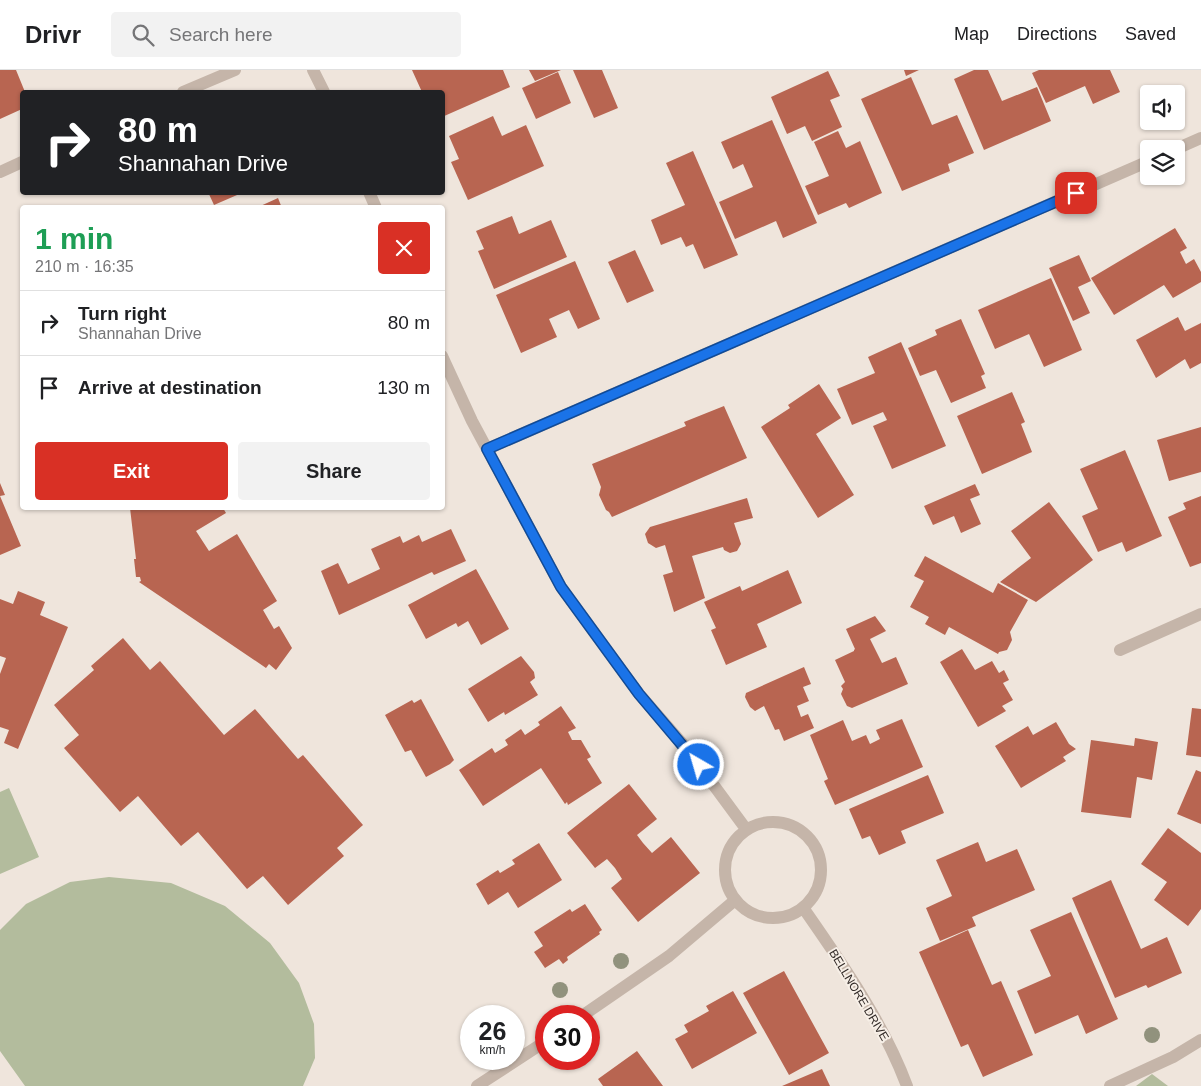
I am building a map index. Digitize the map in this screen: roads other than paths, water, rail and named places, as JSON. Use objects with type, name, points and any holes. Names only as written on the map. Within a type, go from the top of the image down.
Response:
[{"type":"street","points":[[188,90],[235,70]]},
{"type":"street","points":[[314,70],[323,90]]},
{"type":"street","points":[[1185,145],[1201,138]]},
{"type":"street","points":[[0,172],[20,163]]},
{"type":"street","points":[[487,449],[1140,165]]},
{"type":"street","points":[[445,362],[472,421],[561,587],[639,694],[687,749],[746,829]]},
{"type":"street","points":[[1120,650],[1201,614]]},
{"type":"street","points":[[764,822],[794,825],[811,839],[822,863],[817,893],[804,908],[780,919],[751,915],[734,901],[724,871],[732,842],[746,829],[764,822]]},
{"type":"street","points":[[598,1005],[669,956],[734,901]]},
{"type":"street","name":"BELLNORE DRIVE","points":[[804,908],[850,976],[899,1064],[908,1086]]},
{"type":"street","points":[[1110,1086],[1173,1057],[1201,1040]]},
{"type":"street","points":[[477,1086],[535,1048]]}]
